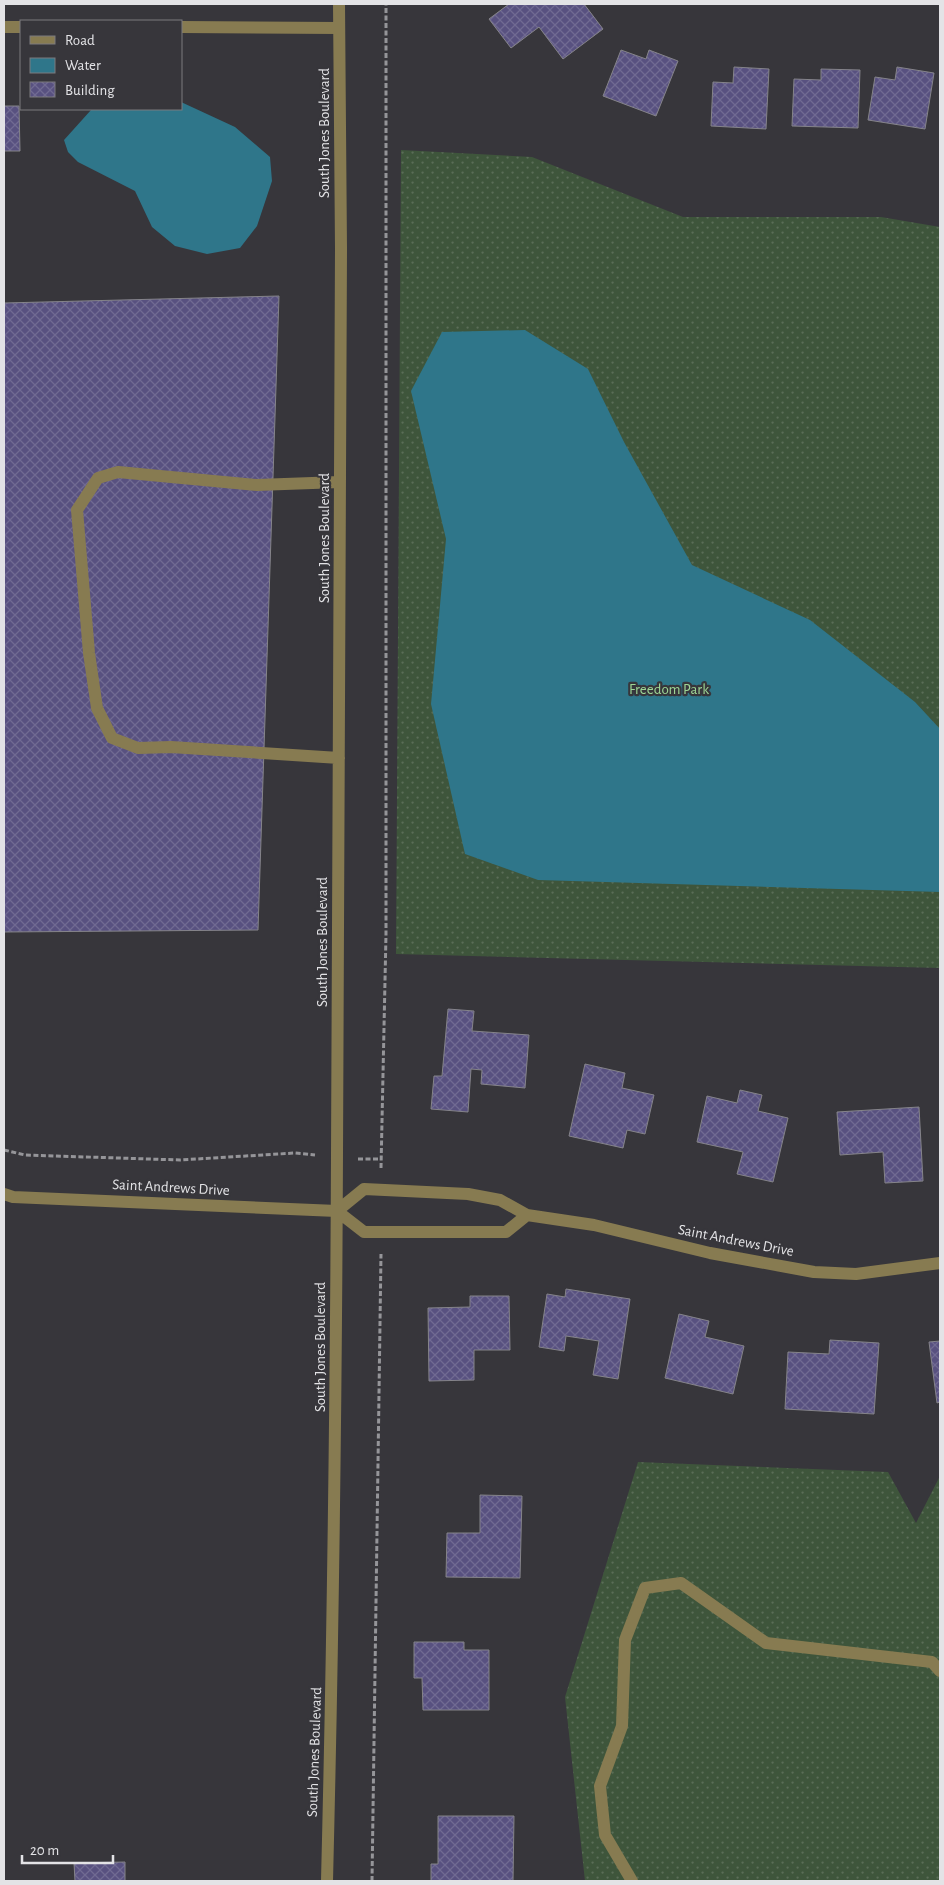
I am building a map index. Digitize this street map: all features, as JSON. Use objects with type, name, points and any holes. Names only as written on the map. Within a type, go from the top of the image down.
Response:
[{"type":"street","name":"South Jones Boulevard","points":[[327,1881],[333,1670],[331,1628],[335,1487],[337,1211],[340,4]]},
{"type":"street","points":[[4,27],[20,27]]},
{"type":"street","points":[[182,27],[339,28]]},
{"type":"street","points":[[339,758],[171,747],[138,748],[112,738],[97,708],[89,653],[77,510],[98,478],[118,472],[258,485],[340,482]]},
{"type":"street","name":"Saint Andrews Drive","points":[[4,1194],[23,1197],[337,1211],[364,1190],[468,1194],[500,1200],[527,1215],[594,1226],[710,1253],[814,1272],[856,1274],[940,1263]]},
{"type":"street","points":[[337,1211],[364,1232],[506,1232],[527,1215]]},
{"type":"street","points":[[632,1881],[605,1835],[600,1786],[622,1726],[625,1640],[645,1588],[681,1583],[766,1643],[932,1662],[940,1671]]},
{"type":"path","points":[[382,1190],[386,934],[386,4]]},
{"type":"path","points":[[4,1150],[25,1155],[180,1160],[295,1154],[381,1159]]},
{"type":"path","points":[[372,1881],[381,1232]]},
{"type":"green space","name":"Freedom Park","points":[[401,150],[532,157],[683,217],[881,217],[940,227],[940,968],[396,954]]},
{"type":"green space","points":[[638,1462],[888,1472],[916,1523],[940,1476],[940,1881],[585,1881],[565,1697]]},
{"type":"water","points":[[182,102],[235,127],[270,157],[272,181],[257,226],[240,248],[207,254],[175,246],[152,227],[135,191],[78,162],[68,152],[64,140],[91,110],[182,110]]},
{"type":"water","points":[[525,330],[588,369],[624,442],[692,565],[810,620],[915,702],[940,729],[940,892],[538,880],[465,854],[431,704],[446,539],[411,391],[442,332]]},
{"type":"building","points":[[509,4],[584,4],[603,29],[563,59],[539,27],[511,48],[489,19]]},
{"type":"building","points":[[621,50],[646,59],[649,50],[678,61],[656,116],[603,96]]},
{"type":"building","points":[[734,67],[769,69],[766,129],[711,126],[713,82],[733,83]]},
{"type":"building","points":[[897,67],[934,73],[925,129],[868,120],[875,77],[895,80]]},
{"type":"building","points":[[821,69],[860,70],[858,128],[792,126],[794,79],[821,80]]},
{"type":"building","points":[[4,106],[19,106],[20,151],[4,151]]},
{"type":"building","points":[[279,296],[258,930],[4,932],[4,303]]},
{"type":"building","points":[[448,1009],[474,1011],[472,1031],[529,1035],[525,1088],[481,1084],[482,1070],[471,1069],[468,1112],[431,1109],[434,1076],[442,1076]]},
{"type":"building","points":[[585,1064],[625,1073],[622,1088],[654,1095],[645,1134],[627,1130],[623,1148],[569,1136]]},
{"type":"building","points":[[740,1090],[762,1095],[758,1111],[788,1118],[773,1182],[737,1174],[743,1152],[697,1142],[707,1096],[737,1103]]},
{"type":"building","points":[[919,1107],[923,1181],[885,1183],[883,1152],[840,1155],[837,1112]]},
{"type":"building","points":[[566,1289],[630,1299],[618,1379],[593,1375],[599,1341],[566,1336],[564,1351],[539,1347],[547,1294],[565,1297]]},
{"type":"building","points":[[470,1296],[509,1296],[510,1350],[474,1350],[474,1380],[429,1381],[428,1308],[470,1307]]},
{"type":"building","points":[[679,1314],[709,1321],[705,1337],[744,1346],[733,1394],[665,1378]]},
{"type":"building","points":[[830,1340],[879,1343],[874,1414],[785,1409],[788,1352],[829,1354]]},
{"type":"building","points":[[940,1341],[940,1402],[937,1403],[929,1342]]},
{"type":"building","points":[[480,1495],[522,1496],[520,1578],[446,1577],[447,1533],[480,1533]]},
{"type":"building","points":[[414,1642],[464,1642],[464,1650],[489,1650],[489,1710],[423,1710],[422,1678],[414,1678]]},
{"type":"building","points":[[438,1816],[514,1816],[513,1881],[431,1881],[431,1864],[438,1864]]},
{"type":"building","points":[[125,1862],[125,1881],[75,1881],[74,1863]]}]
